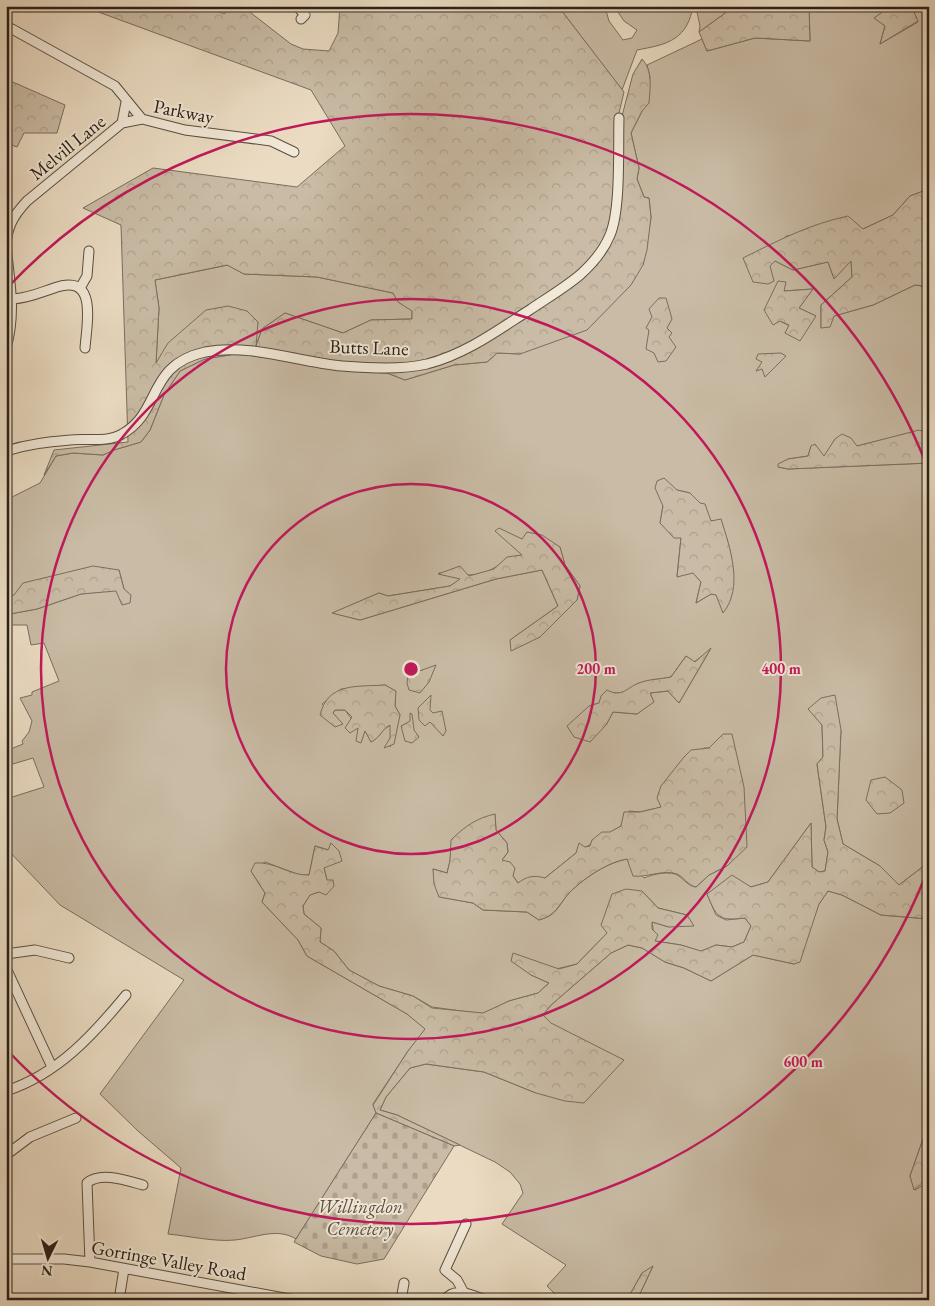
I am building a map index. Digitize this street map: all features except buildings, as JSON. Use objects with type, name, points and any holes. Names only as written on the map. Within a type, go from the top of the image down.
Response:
[{"type":"street","points":[[297,6],[305,14],[301,19]]},
{"type":"street","name":"Parkway","points":[[6,28],[12,29],[115,86],[126,102],[142,119],[185,130],[271,141],[294,152]]},
{"type":"street","points":[[126,102],[122,124],[142,119]]},
{"type":"street","name":"Butts Lane","points":[[6,451],[32,443],[101,439],[121,435],[138,422],[170,368],[187,357],[206,352],[228,350],[280,355],[340,366],[402,367],[426,364],[451,356],[483,340],[581,274],[602,252],[614,220],[620,118]]},
{"type":"street","name":"Melvill Lane","points":[[6,348],[11,331],[13,299],[6,247],[7,230],[14,214],[122,124]]},
{"type":"street","points":[[80,288],[87,276],[89,251]]},
{"type":"street","points":[[13,299],[27,298],[56,287],[68,285],[80,288],[86,295],[88,303],[85,348]]},
{"type":"street","points":[[6,954],[35,950],[69,958]]},
{"type":"street","points":[[6,968],[52,1067]]},
{"type":"street","points":[[6,1091],[69,1057],[93,1035],[126,995]]},
{"type":"street","points":[[6,1155],[17,1144],[30,1137],[76,1118]]},
{"type":"street","points":[[90,1262],[87,1183],[104,1178],[118,1178],[143,1185]]},
{"type":"street","points":[[464,1293],[458,1280],[445,1270],[466,1224]]},
{"type":"street","name":"Gorringe Valley Road","points":[[6,1259],[64,1259],[90,1262],[295,1300]]},
{"type":"street","points":[[120,1300],[124,1268]]},
{"type":"street","points":[[401,1300],[404,1283]]},
{"type":"street","points":[[446,1300],[449,1295],[456,1292],[485,1300]]},
{"type":"green space","points":[[82,6],[208,6],[224,14],[234,6],[242,6],[291,44],[303,49],[329,51],[338,33],[340,6],[558,6],[624,92],[619,113],[622,116],[633,74],[642,59],[648,69],[650,80],[649,103],[642,111],[631,133],[639,168],[637,179],[644,197],[649,198],[651,217],[643,265],[631,285],[587,330],[520,354],[497,353],[487,362],[454,365],[405,380],[387,373],[335,370],[258,350],[256,346],[235,354],[205,359],[180,371],[164,395],[150,430],[141,442],[103,455],[73,453],[56,456],[44,475],[54,450],[128,442],[121,225],[83,208],[153,168],[297,187],[345,146],[311,90]],"holes":[[[227,265],[244,274],[317,277],[393,293],[398,302],[412,311],[412,319],[371,320],[343,333],[285,313],[262,329],[256,346],[258,322],[247,311],[228,306],[206,310],[168,343],[156,363],[159,308],[155,280]]]},
{"type":"green space","points":[[558,6],[607,6],[605,7],[609,21],[623,40],[632,38],[637,30],[624,21],[614,6],[735,6],[699,32],[700,26],[697,12],[692,11],[689,21],[678,36],[664,44],[637,50],[622,90]]},
{"type":"green space","points":[[735,6],[809,6],[810,41],[755,38],[707,51],[699,32]]},
{"type":"green space","points":[[809,6],[835,6],[838,9],[844,6],[891,6],[875,18],[885,26],[880,44],[918,22],[911,6],[929,6],[929,189],[910,196],[893,215],[863,229],[786,236],[770,265],[775,261],[793,270],[828,262],[834,278],[851,260],[852,277],[821,305],[821,328],[834,316],[873,305],[915,285],[929,287],[929,433],[919,431],[857,446],[835,439],[824,457],[811,446],[808,456],[788,459],[778,467],[788,469],[929,463],[929,862],[899,885],[880,866],[843,844],[837,819],[841,730],[822,724],[823,757],[817,764],[826,827],[824,840],[828,852],[825,871],[819,872],[812,867],[811,823],[768,882],[751,887],[716,888],[707,894],[716,915],[726,920],[745,918],[751,926],[744,942],[732,947],[716,945],[701,952],[681,945],[655,941],[652,922],[669,927],[687,915],[658,908],[642,891],[607,933],[577,964],[531,975],[549,983],[538,993],[509,1001],[483,1014],[432,1007],[413,996],[379,986],[349,970],[334,951],[320,942],[321,928],[304,914],[303,906],[310,895],[319,892],[327,880],[324,868],[331,843],[329,850],[315,846],[309,875],[300,875],[265,862],[251,871],[265,893],[262,902],[298,940],[307,956],[407,1014],[426,1029],[408,1051],[373,1104],[376,1113],[296,1239],[281,1234],[266,1234],[235,1240],[210,1240],[168,1234],[181,1168],[138,1131],[100,1094],[184,980],[60,905],[6,848],[6,799],[44,787],[33,758],[6,766],[6,751],[23,744],[22,741],[29,732],[32,721],[20,698],[32,695],[32,692],[59,681],[44,643],[31,645],[27,625],[6,625],[6,604],[10,614],[37,609],[81,594],[124,589],[119,570],[6,598],[6,500],[40,483],[56,456],[73,453],[103,455],[141,442],[150,430],[164,395],[180,371],[205,359],[235,354],[312,363],[335,370],[387,373],[405,380],[454,365],[487,362],[497,353],[520,354],[643,265],[651,217],[649,198],[644,197],[637,179],[639,168],[631,133],[642,111],[650,77],[647,65],[702,39],[707,51],[755,38],[810,41]],"holes":[[[778,281],[784,291],[813,289],[799,308],[816,316],[785,333],[790,326],[780,321]],[[677,490],[690,493],[711,521],[721,520],[729,546],[732,566],[730,586],[723,612],[717,595],[711,594],[696,603],[701,582],[693,572],[677,576],[681,538],[660,523],[663,506]],[[560,547],[565,565],[580,586],[577,600],[540,637],[510,640],[558,606],[542,570],[496,579],[360,620],[333,613],[379,593],[388,596],[450,586],[461,579],[439,573],[467,575],[481,573],[494,568],[509,558],[523,555],[519,550]],[[710,650],[679,703],[668,691],[650,693],[653,701],[637,714],[613,712],[606,725],[589,706],[599,703],[613,693],[624,693],[639,683],[671,677],[686,656],[694,662]],[[385,685],[395,691],[395,706],[400,715],[390,747],[391,725],[371,742],[365,730],[361,742],[358,728],[345,710],[335,710],[333,713],[342,724],[322,704],[341,689]],[[723,734],[727,866],[709,875],[696,887],[676,874],[671,873],[657,874],[644,878],[628,859],[612,863],[589,876],[570,892],[554,912],[539,920],[527,912],[483,910],[473,903],[440,897],[433,869],[447,873],[452,840],[495,814],[496,830],[507,843],[508,852],[502,860],[518,883],[545,878],[576,853],[621,826],[629,811],[640,812],[662,807],[661,803],[704,748],[709,748]]]},
{"type":"green space","points":[[891,6],[911,6],[918,21],[880,44],[885,26],[874,18]]},
{"type":"green space","points":[[6,79],[65,105],[57,133],[24,133],[17,147],[6,143]]},
{"type":"green space","points":[[929,189],[929,287],[915,285],[873,305],[834,316],[830,327],[821,328],[821,305],[852,277],[851,261],[834,279],[828,262],[793,270],[775,261],[770,266],[774,281],[768,284],[753,282],[743,258],[781,239],[834,219],[848,216],[863,229],[893,215],[910,196]]},
{"type":"green space","points":[[228,265],[244,274],[317,277],[393,293],[398,302],[412,310],[412,319],[371,320],[343,333],[285,313],[262,329],[256,346],[258,322],[156,364],[159,308],[155,280]]},
{"type":"green space","points":[[778,281],[786,282],[784,291],[813,289],[799,308],[816,316],[800,341],[785,333],[789,325],[780,321],[773,325],[764,310]]},
{"type":"green space","points":[[659,298],[666,298],[672,319],[667,328],[672,333],[669,337],[676,347],[666,361],[658,362],[654,353],[646,349],[649,330],[646,328],[652,317],[649,309]]},
{"type":"green space","points":[[781,353],[786,356],[765,377],[762,369],[756,371],[762,362],[756,359],[758,354]]},
{"type":"green space","points":[[919,430],[929,433],[929,463],[788,469],[778,467],[778,464],[788,459],[808,456],[811,446],[815,444],[824,456],[835,439],[842,434],[851,438],[857,446]]},
{"type":"green space","points":[[664,478],[677,490],[690,493],[700,503],[705,504],[711,521],[721,519],[731,555],[734,579],[733,591],[723,613],[716,595],[711,594],[696,603],[701,582],[693,573],[677,577],[681,538],[674,538],[660,523],[663,506],[655,488],[657,481]]},
{"type":"green space","points":[[499,528],[522,539],[527,532],[542,535],[560,547],[565,565],[580,586],[577,600],[540,637],[511,651],[510,640],[558,606],[542,570],[496,579],[360,620],[332,613],[379,593],[388,596],[450,586],[460,579],[438,574],[460,566],[469,576],[494,569],[507,557],[522,555],[495,531]]},
{"type":"green space","points":[[93,566],[119,570],[124,589],[131,595],[130,603],[122,605],[116,591],[81,594],[37,609],[10,614],[6,598],[14,595],[23,583]]},
{"type":"green space","points":[[711,648],[679,703],[668,691],[650,693],[654,702],[637,714],[613,712],[606,725],[590,742],[574,737],[567,726],[589,706],[599,703],[601,696],[607,690],[620,693],[643,682],[671,677],[686,656],[695,662]]},
{"type":"green space","points":[[436,665],[429,682],[420,693],[409,690],[407,683],[408,675]]},
{"type":"green space","points":[[385,685],[396,691],[395,706],[400,715],[394,744],[384,748],[390,738],[390,725],[371,742],[365,731],[361,743],[356,741],[358,728],[350,733],[345,728],[352,717],[345,710],[335,710],[333,713],[343,724],[335,727],[320,715],[324,704],[330,697],[345,688]]},
{"type":"green space","points":[[431,695],[430,710],[433,713],[442,711],[446,731],[443,736],[430,722],[425,726],[419,720],[418,708]]},
{"type":"green space","points":[[835,695],[841,730],[837,819],[843,844],[880,866],[899,885],[929,862],[929,919],[881,915],[842,895],[828,891],[819,904],[800,962],[794,964],[753,955],[711,981],[684,968],[665,962],[642,948],[628,945],[611,953],[551,1005],[543,1015],[551,1023],[624,1060],[584,1103],[565,1101],[536,1093],[484,1072],[426,1064],[410,1068],[386,1097],[380,1110],[397,1115],[460,1145],[454,1146],[376,1113],[373,1105],[408,1051],[425,1029],[407,1014],[307,956],[298,940],[262,902],[265,893],[251,871],[255,863],[269,864],[302,875],[309,875],[315,846],[328,850],[331,843],[339,851],[342,861],[324,868],[327,880],[333,880],[334,886],[326,895],[319,892],[310,895],[303,906],[304,914],[321,928],[320,942],[334,951],[349,970],[379,986],[413,996],[432,1008],[483,1013],[509,1001],[538,993],[549,983],[531,975],[511,961],[513,953],[559,969],[577,964],[607,933],[601,925],[612,894],[626,889],[642,891],[658,908],[687,915],[694,926],[669,927],[652,922],[652,929],[658,935],[655,941],[681,945],[701,951],[716,945],[732,947],[744,942],[751,926],[745,918],[729,919],[720,916],[713,908],[707,894],[732,875],[751,887],[768,882],[811,823],[812,867],[819,872],[825,871],[828,852],[824,840],[826,827],[817,764],[823,757],[822,725],[808,709],[821,698]]},
{"type":"green space","points":[[410,713],[412,714],[414,730],[419,737],[412,743],[405,741],[401,726],[410,721]]},
{"type":"green space","points":[[723,734],[732,734],[744,787],[747,847],[727,866],[709,875],[696,887],[690,885],[679,875],[672,873],[633,876],[627,859],[612,863],[589,876],[570,892],[554,912],[539,920],[527,912],[483,910],[473,903],[439,897],[434,884],[433,869],[447,873],[450,861],[451,840],[472,823],[495,814],[496,830],[507,843],[508,852],[502,860],[510,862],[515,868],[513,876],[518,883],[531,877],[545,878],[576,853],[579,843],[585,847],[590,846],[592,840],[602,832],[610,832],[621,826],[624,812],[640,812],[661,807],[657,798],[661,786],[684,757],[691,750],[709,748]]},
{"type":"green space","points":[[885,777],[902,790],[904,803],[890,813],[877,814],[866,800],[871,780]]},
{"type":"green space","points":[[828,891],[842,895],[881,915],[929,919],[929,1122],[910,1176],[915,1190],[923,1185],[929,1176],[929,1300],[637,1300],[652,1268],[642,1273],[627,1300],[561,1300],[547,1286],[566,1265],[502,1224],[523,1193],[520,1184],[510,1172],[495,1162],[397,1115],[380,1110],[386,1097],[410,1068],[426,1064],[484,1072],[536,1093],[551,1023],[543,1015],[551,1005],[611,953],[628,945],[642,948],[665,962],[684,968],[711,981],[753,955],[794,964],[819,904]]},
{"type":"green space","name":"Willingdon Cemetery","points":[[376,1113],[454,1146],[384,1259],[357,1264],[321,1256],[294,1242]]},
{"type":"green space","points":[[929,1122],[930,1150],[928,1169],[921,1185],[914,1190],[910,1176]]},
{"type":"green space","points":[[653,1266],[637,1300],[627,1300],[642,1273]]}]
